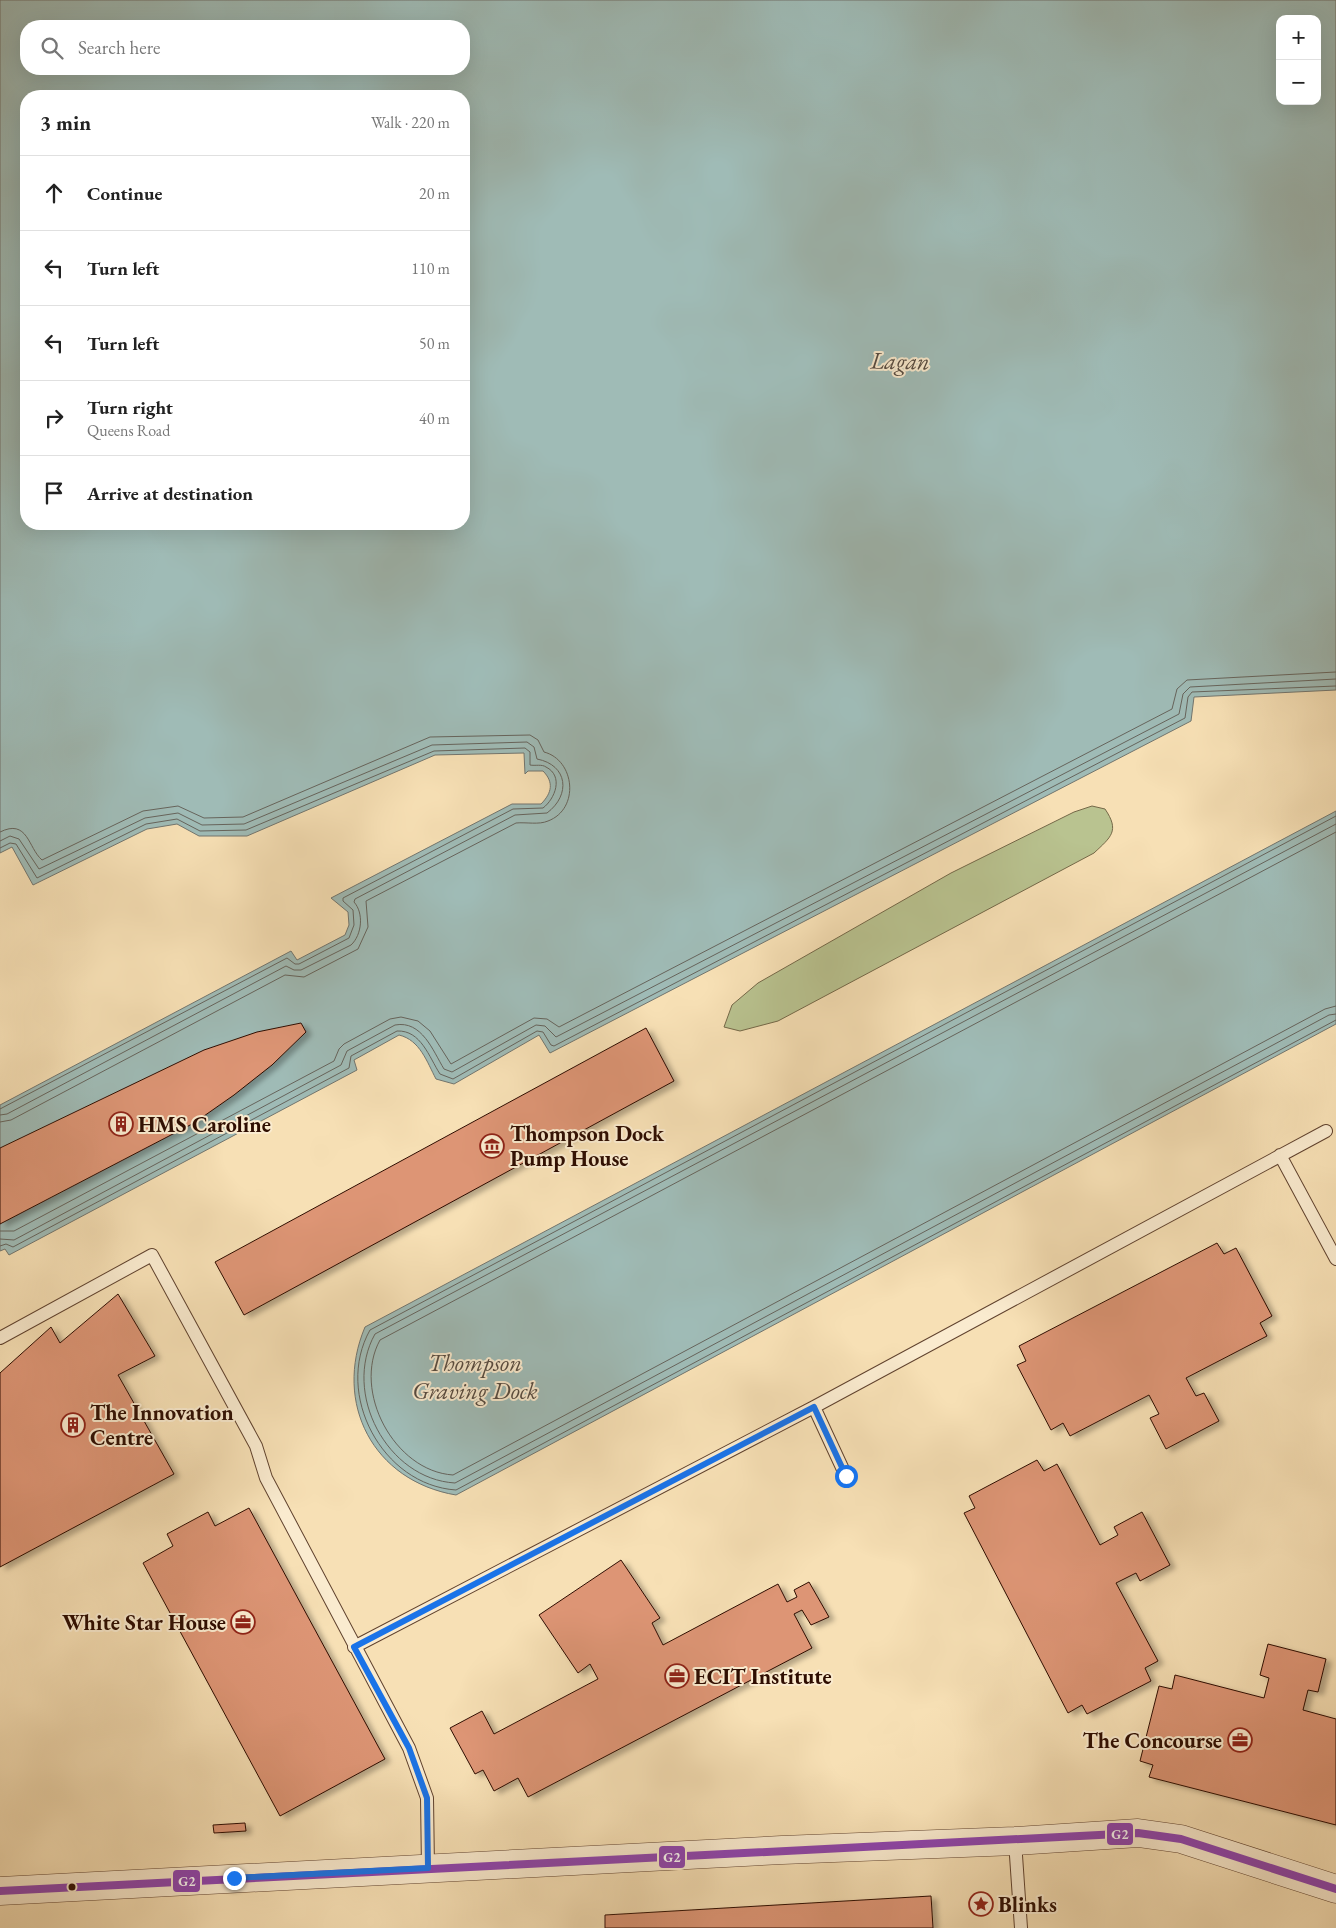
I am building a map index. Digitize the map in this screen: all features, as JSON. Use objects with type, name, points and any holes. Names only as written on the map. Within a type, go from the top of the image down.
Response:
[{"type":"street","points":[[0,1891],[428,1868],[1015,1841],[1138,1833],[1181,1839],[1336,1889]]},
{"type":"lane","points":[[354,1647],[814,1407],[1326,1131]]},
{"type":"lane","points":[[1280,1155],[1336,1259]]},
{"type":"lane","points":[[0,1338],[152,1255],[256,1446],[266,1478],[409,1748],[427,1798],[428,1868]]},
{"type":"lane","points":[[814,1407],[846,1476]]},
{"type":"lane","points":[[1015,1841],[1020,1928]]},
{"type":"green space","points":[[1092,806],[1105,809],[1110,817],[1113,828],[1109,838],[1094,853],[778,1021],[740,1031],[724,1027],[732,1005],[758,983],[951,873],[1074,812]]},
{"type":"water","name":"Lagan","points":[[0,0],[1336,0],[1336,690],[1194,697],[1191,721],[550,1053],[539,1035],[454,1084],[436,1079],[418,1047],[399,1035],[354,1060],[357,1070],[9,1255],[5,1249],[0,1251],[0,1105],[291,951],[297,960],[345,935],[349,925],[348,912],[331,898],[512,804],[541,804],[548,796],[550,783],[543,771],[528,771],[525,774],[524,753],[435,755],[247,836],[199,836],[177,824],[147,829],[33,885],[12,847],[0,853]]},
{"type":"water","name":"Thompson Graving Dock","points":[[1336,811],[1336,1024],[456,1495],[427,1487],[402,1474],[382,1456],[367,1434],[358,1410],[354,1383],[356,1355],[365,1327]]},
{"type":"building","name":"HMS Caroline","points":[[301,1023],[306,1032],[272,1065],[194,1123],[0,1224],[0,1148],[204,1050],[257,1032]]},
{"type":"building","name":"Thompson Dock Pump House","points":[[646,1028],[674,1081],[244,1315],[215,1262]]},
{"type":"building","points":[[1217,1243],[1224,1254],[1236,1248],[1272,1316],[1260,1323],[1267,1336],[1186,1378],[1196,1396],[1204,1393],[1219,1421],[1166,1449],[1150,1418],[1159,1414],[1149,1395],[1070,1436],[1063,1423],[1051,1430],[1017,1365],[1026,1361],[1019,1346]]},
{"type":"building","name":"The Innovation Centre","points":[[118,1294],[155,1356],[118,1375],[174,1474],[0,1567],[0,1373],[51,1327],[60,1343]]},
{"type":"building","points":[[1037,1460],[1044,1471],[1057,1464],[1100,1545],[1118,1535],[1114,1527],[1142,1512],[1170,1565],[1140,1581],[1136,1573],[1116,1583],[1158,1661],[1145,1668],[1151,1681],[1087,1714],[1082,1705],[1068,1713],[964,1513],[975,1508],[969,1496]]},
{"type":"building","name":"White Star House","points":[[249,1508],[385,1759],[280,1816],[143,1563],[173,1546],[167,1534],[208,1512],[215,1526]]},
{"type":"building","name":"ECIT Institute","points":[[621,1560],[660,1618],[652,1623],[663,1645],[778,1584],[787,1602],[797,1597],[794,1590],[809,1582],[829,1617],[811,1625],[802,1610],[794,1614],[812,1648],[528,1797],[518,1778],[494,1791],[483,1770],[475,1774],[450,1728],[482,1711],[494,1734],[598,1679],[590,1664],[578,1673],[539,1615]]},
{"type":"building","name":"The Concourse","points":[[1268,1644],[1326,1659],[1318,1692],[1308,1690],[1303,1710],[1336,1719],[1336,1825],[1149,1777],[1153,1765],[1140,1761],[1159,1686],[1172,1689],[1175,1675],[1264,1698],[1269,1678],[1260,1675]]},
{"type":"building","points":[[245,1823],[246,1831],[214,1833],[213,1825]]},
{"type":"building","points":[[931,1896],[933,1928],[605,1928],[605,1915]]},
{"type":"transit line","name":"G2","points":[[0,1891],[1138,1833],[1181,1839],[1336,1889]]},
{"type":"place","name":"HMS Caroline","points":[[121,1124]]},
{"type":"place","name":"Thompson Dock Pump House","points":[[492,1146]]},
{"type":"place","name":"The Innovation Centre","points":[[73,1425]]},
{"type":"place","name":"White Star House","points":[[243,1622]]},
{"type":"place","name":"ECIT Institute","points":[[677,1676]]},
{"type":"place","name":"The Concourse","points":[[1240,1740]]},
{"type":"place","name":"Blinks","points":[[981,1904]]},
{"type":"route","points":[[234,1878],[428,1868],[427,1798],[409,1748],[354,1647],[814,1407],[846,1476]]}]
